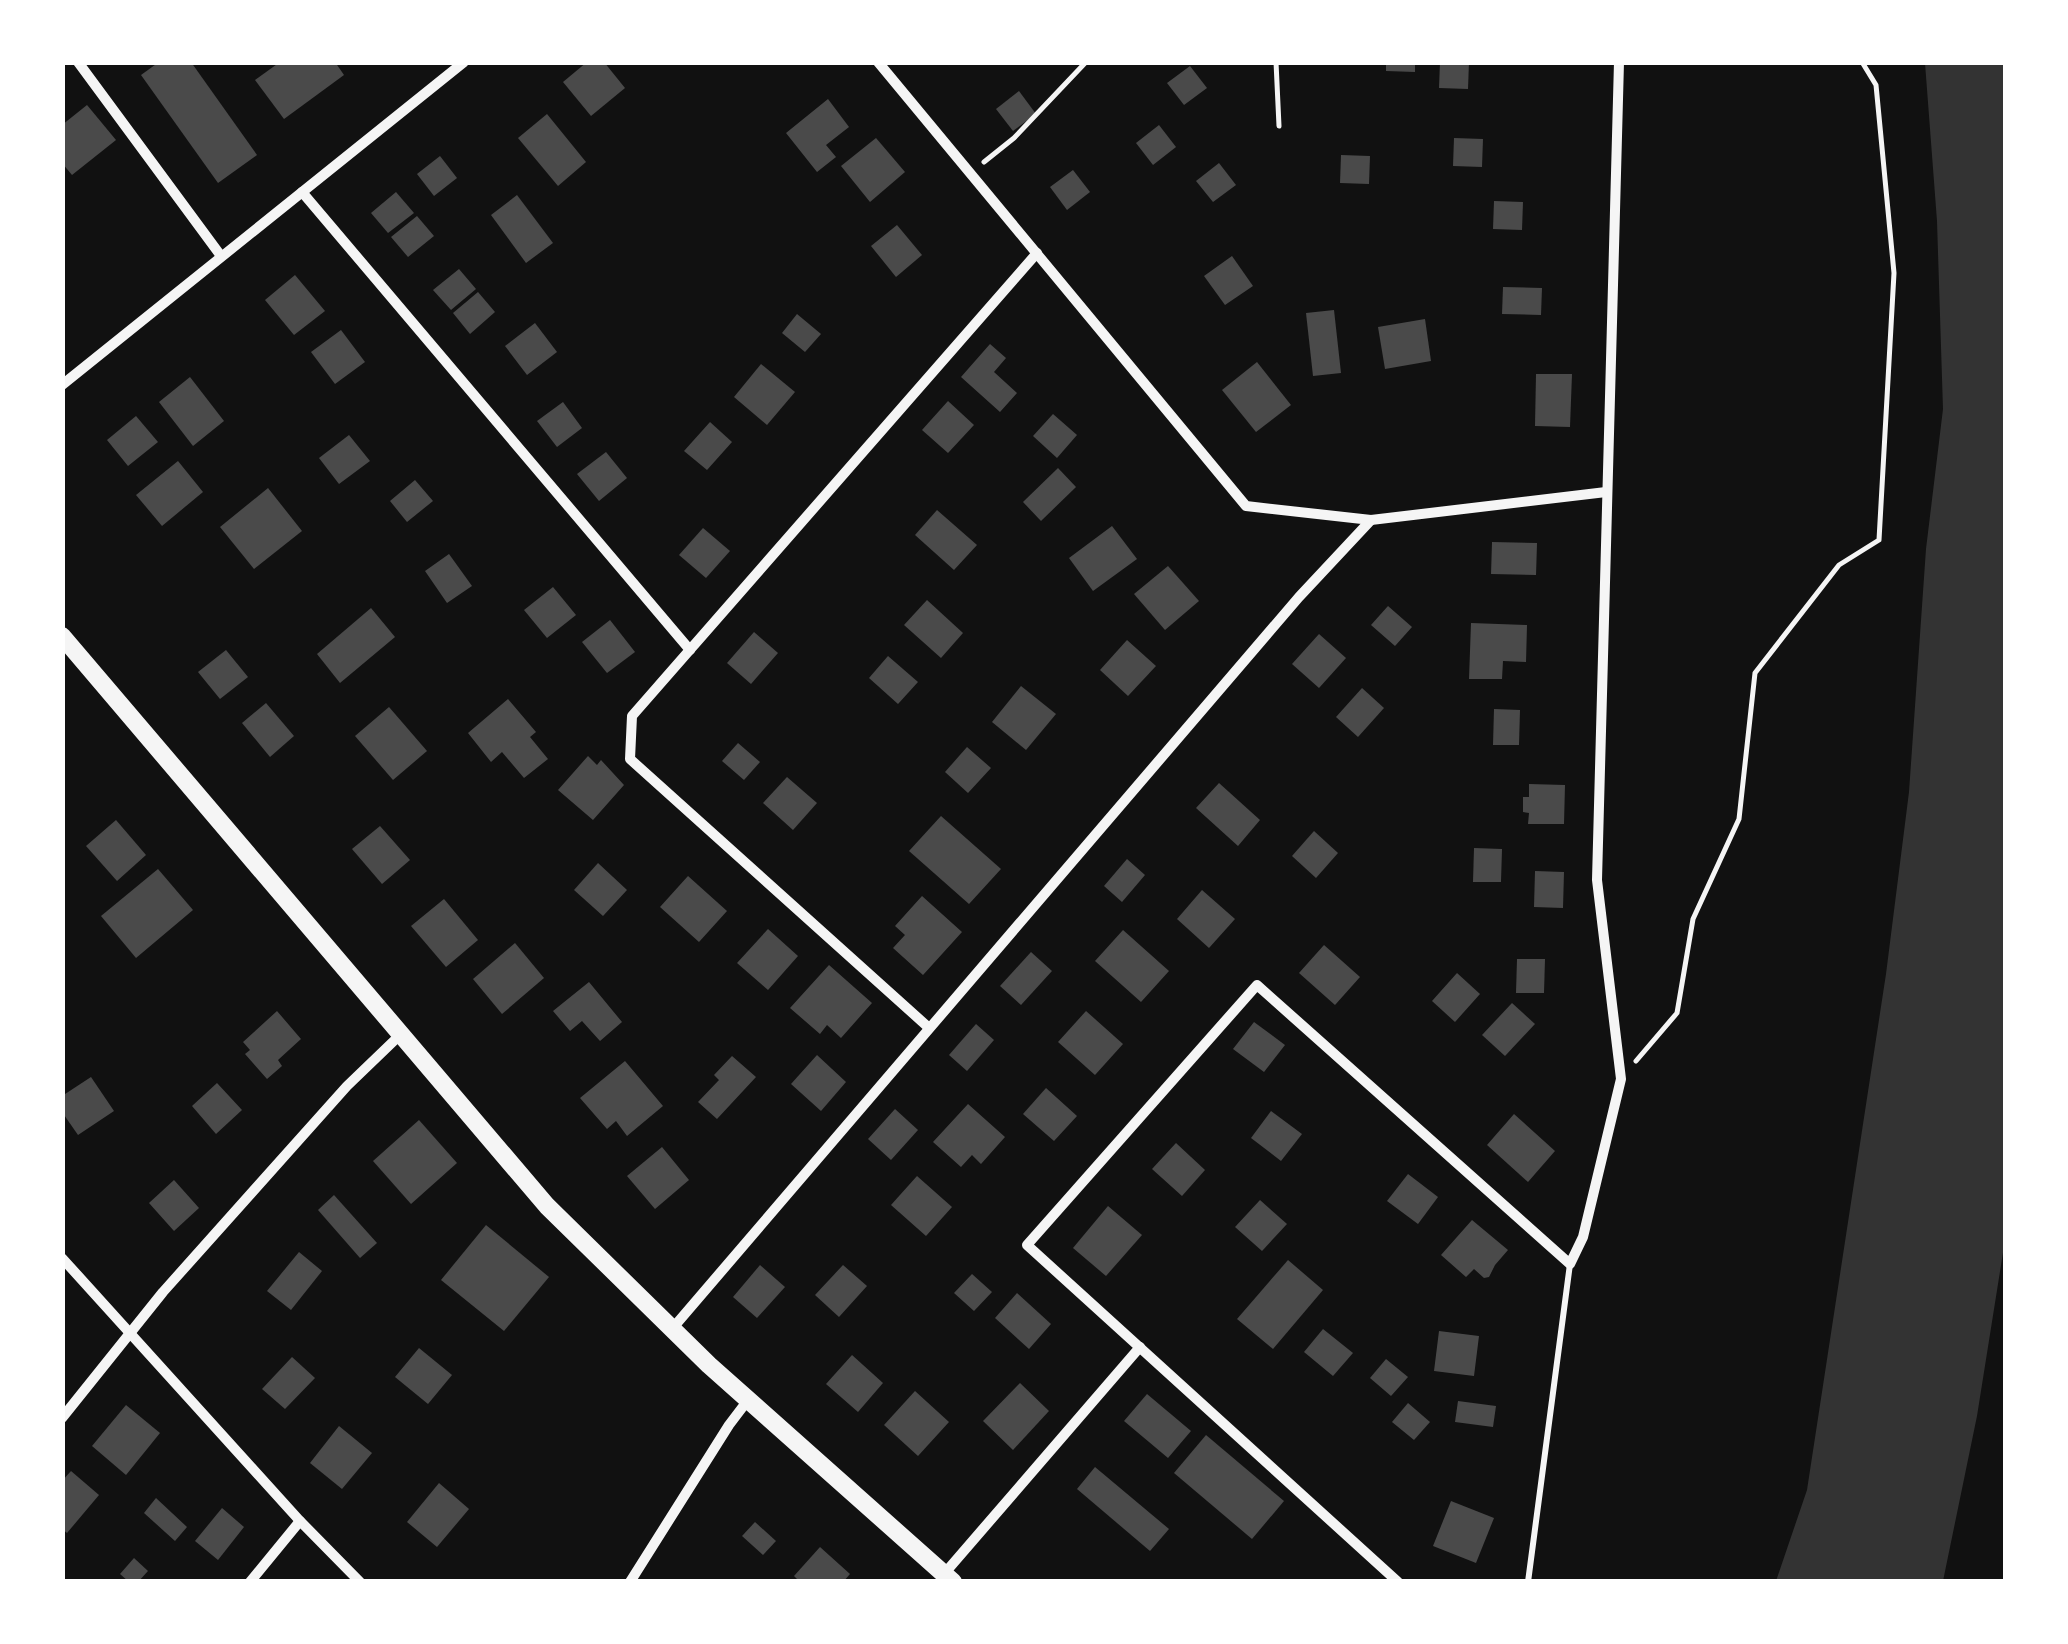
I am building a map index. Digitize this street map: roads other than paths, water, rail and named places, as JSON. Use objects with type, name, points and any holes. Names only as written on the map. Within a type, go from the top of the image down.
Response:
[{"type":"main road","points":[[62,636],[546,1206],[671,1330],[948,1578]]},
{"type":"street","points":[[78,62],[221,256]]},
{"type":"street","points":[[62,385],[464,62]]},
{"type":"street","points":[[878,62],[1246,506],[1372,520],[1606,492]]},
{"type":"street","points":[[1398,1582],[1027,1245],[1257,985],[1570,1264],[1583,1237],[1621,1078],[1597,880],[1619,62]]},
{"type":"street","points":[[302,192],[690,650]]},
{"type":"street","points":[[928,1027],[630,758],[632,716],[1037,253]]},
{"type":"street","points":[[671,1330],[1300,597],[1372,520]]},
{"type":"street","points":[[62,1418],[163,1292],[321,1115],[400,1035]]},
{"type":"street","points":[[62,1258],[360,1582]]},
{"type":"street","points":[[948,1578],[1140,1347]]},
{"type":"street","points":[[630,1582],[748,1400]]},
{"type":"street","points":[[250,1582],[300,1521]]},
{"type":"lane","points":[[1528,1582],[1570,1264]]}]
